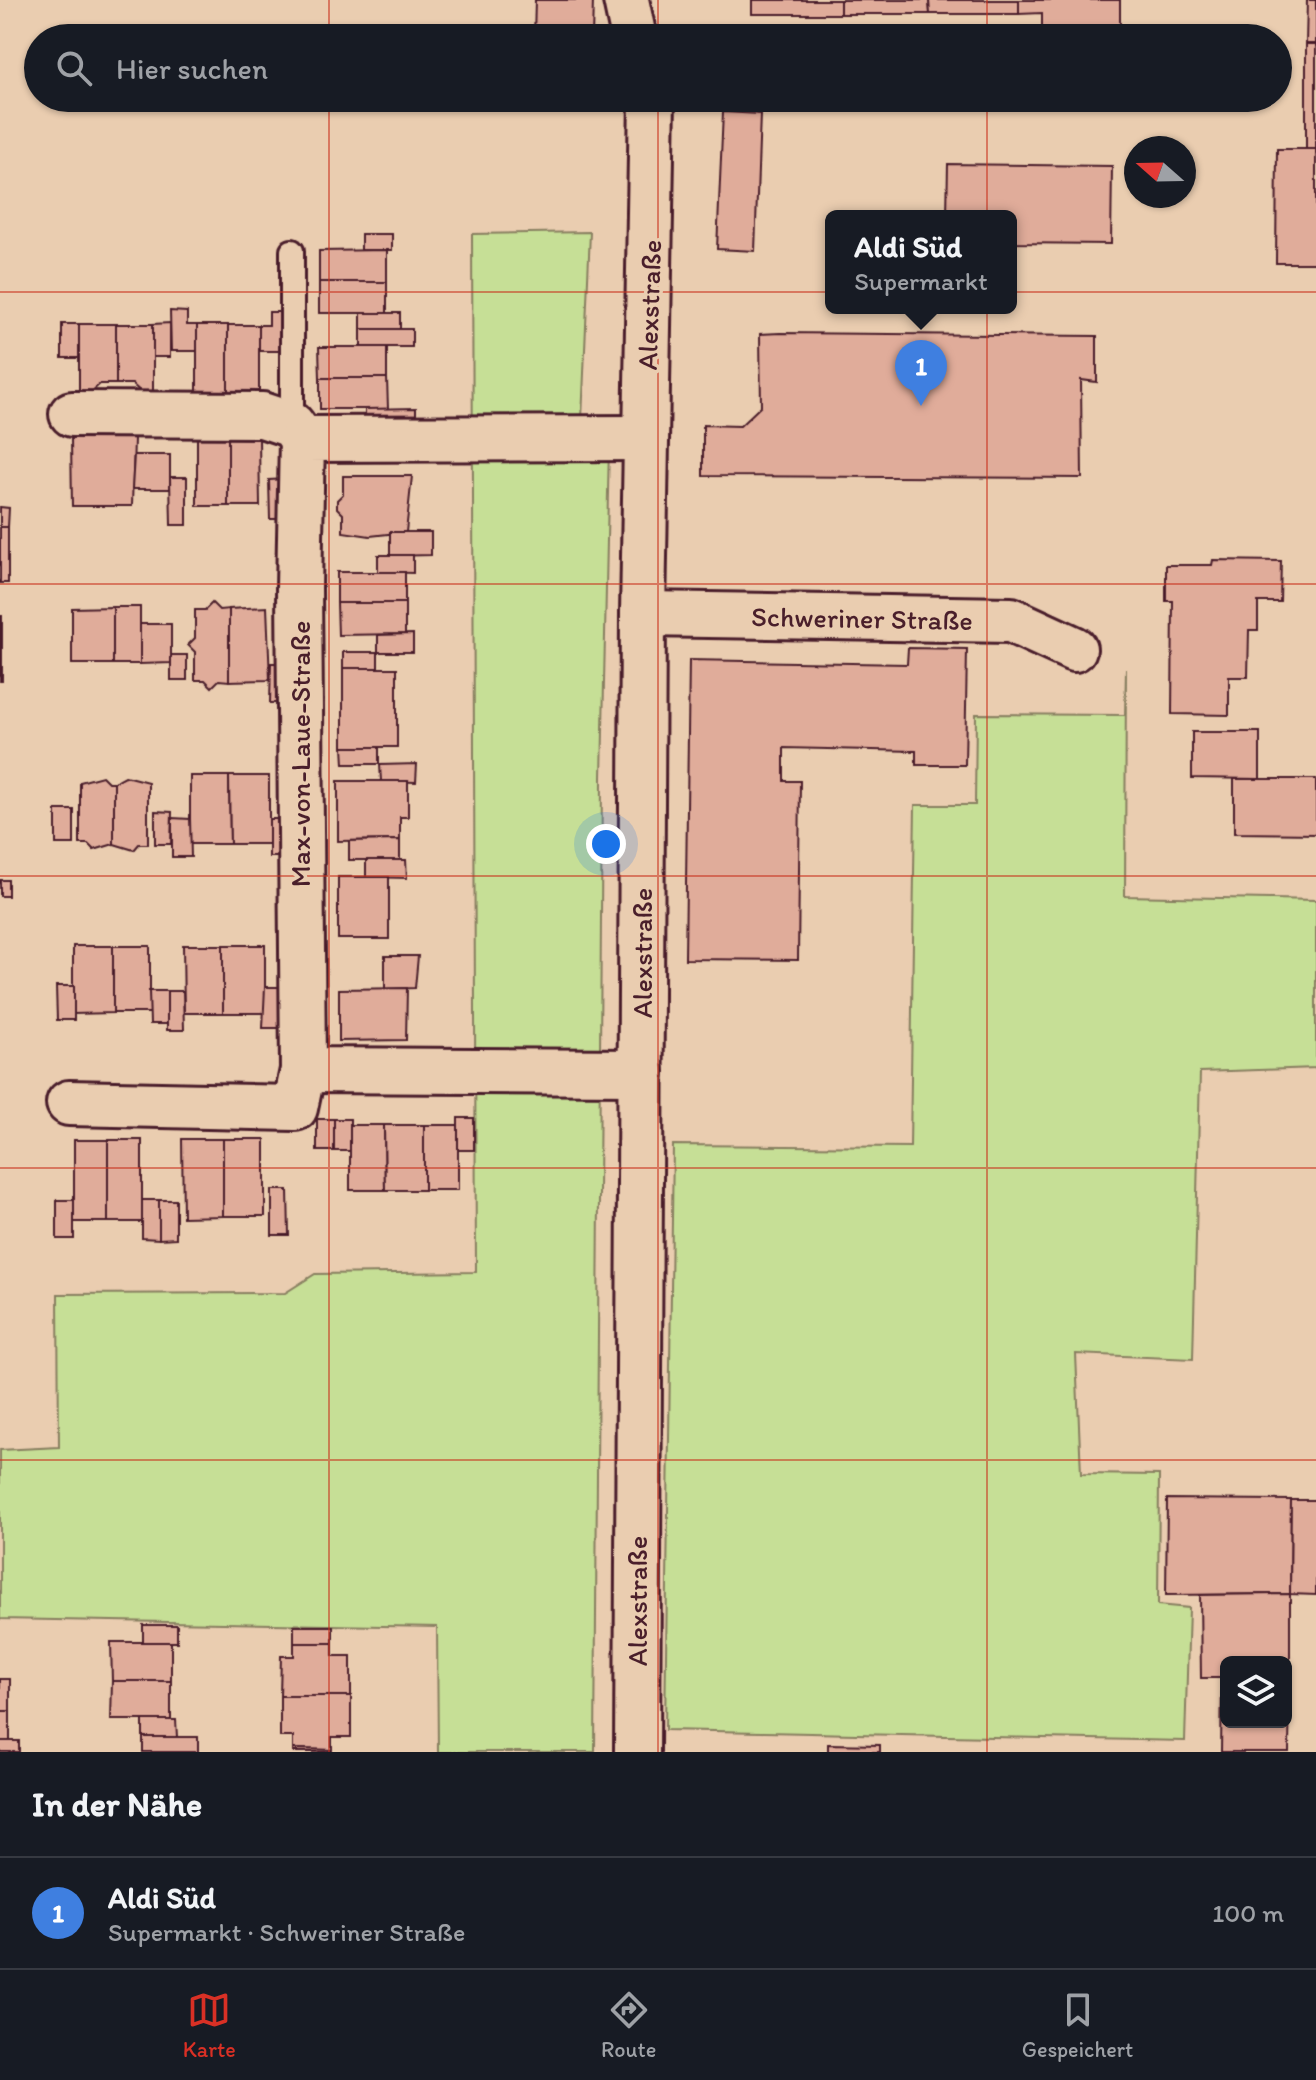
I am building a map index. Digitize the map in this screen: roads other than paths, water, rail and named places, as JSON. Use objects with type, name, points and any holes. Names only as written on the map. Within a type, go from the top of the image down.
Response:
[{"type":"street","points":[[626,0],[631,24]]},
{"type":"street","points":[[656,24],[657,0]]},
{"type":"street","name":"Alexstraße","points":[[637,1752],[643,614],[653,163],[651,112]]},
{"type":"street","points":[[72,414],[262,415],[297,432],[646,438]]},
{"type":"street","name":"Max-von-Laue-Straße","points":[[69,1103],[295,1108],[303,1070],[297,432]]},
{"type":"street","name":"Schweriner Straße","points":[[643,614],[1011,620],[1074,649]]},
{"type":"street","points":[[303,1070],[641,1072]]},
{"type":"lane","name":"Max-von-Laue-Straße","points":[[292,251],[297,432]]},
{"type":"place","name":"Aldi Süd","points":[[921,406]]}]
